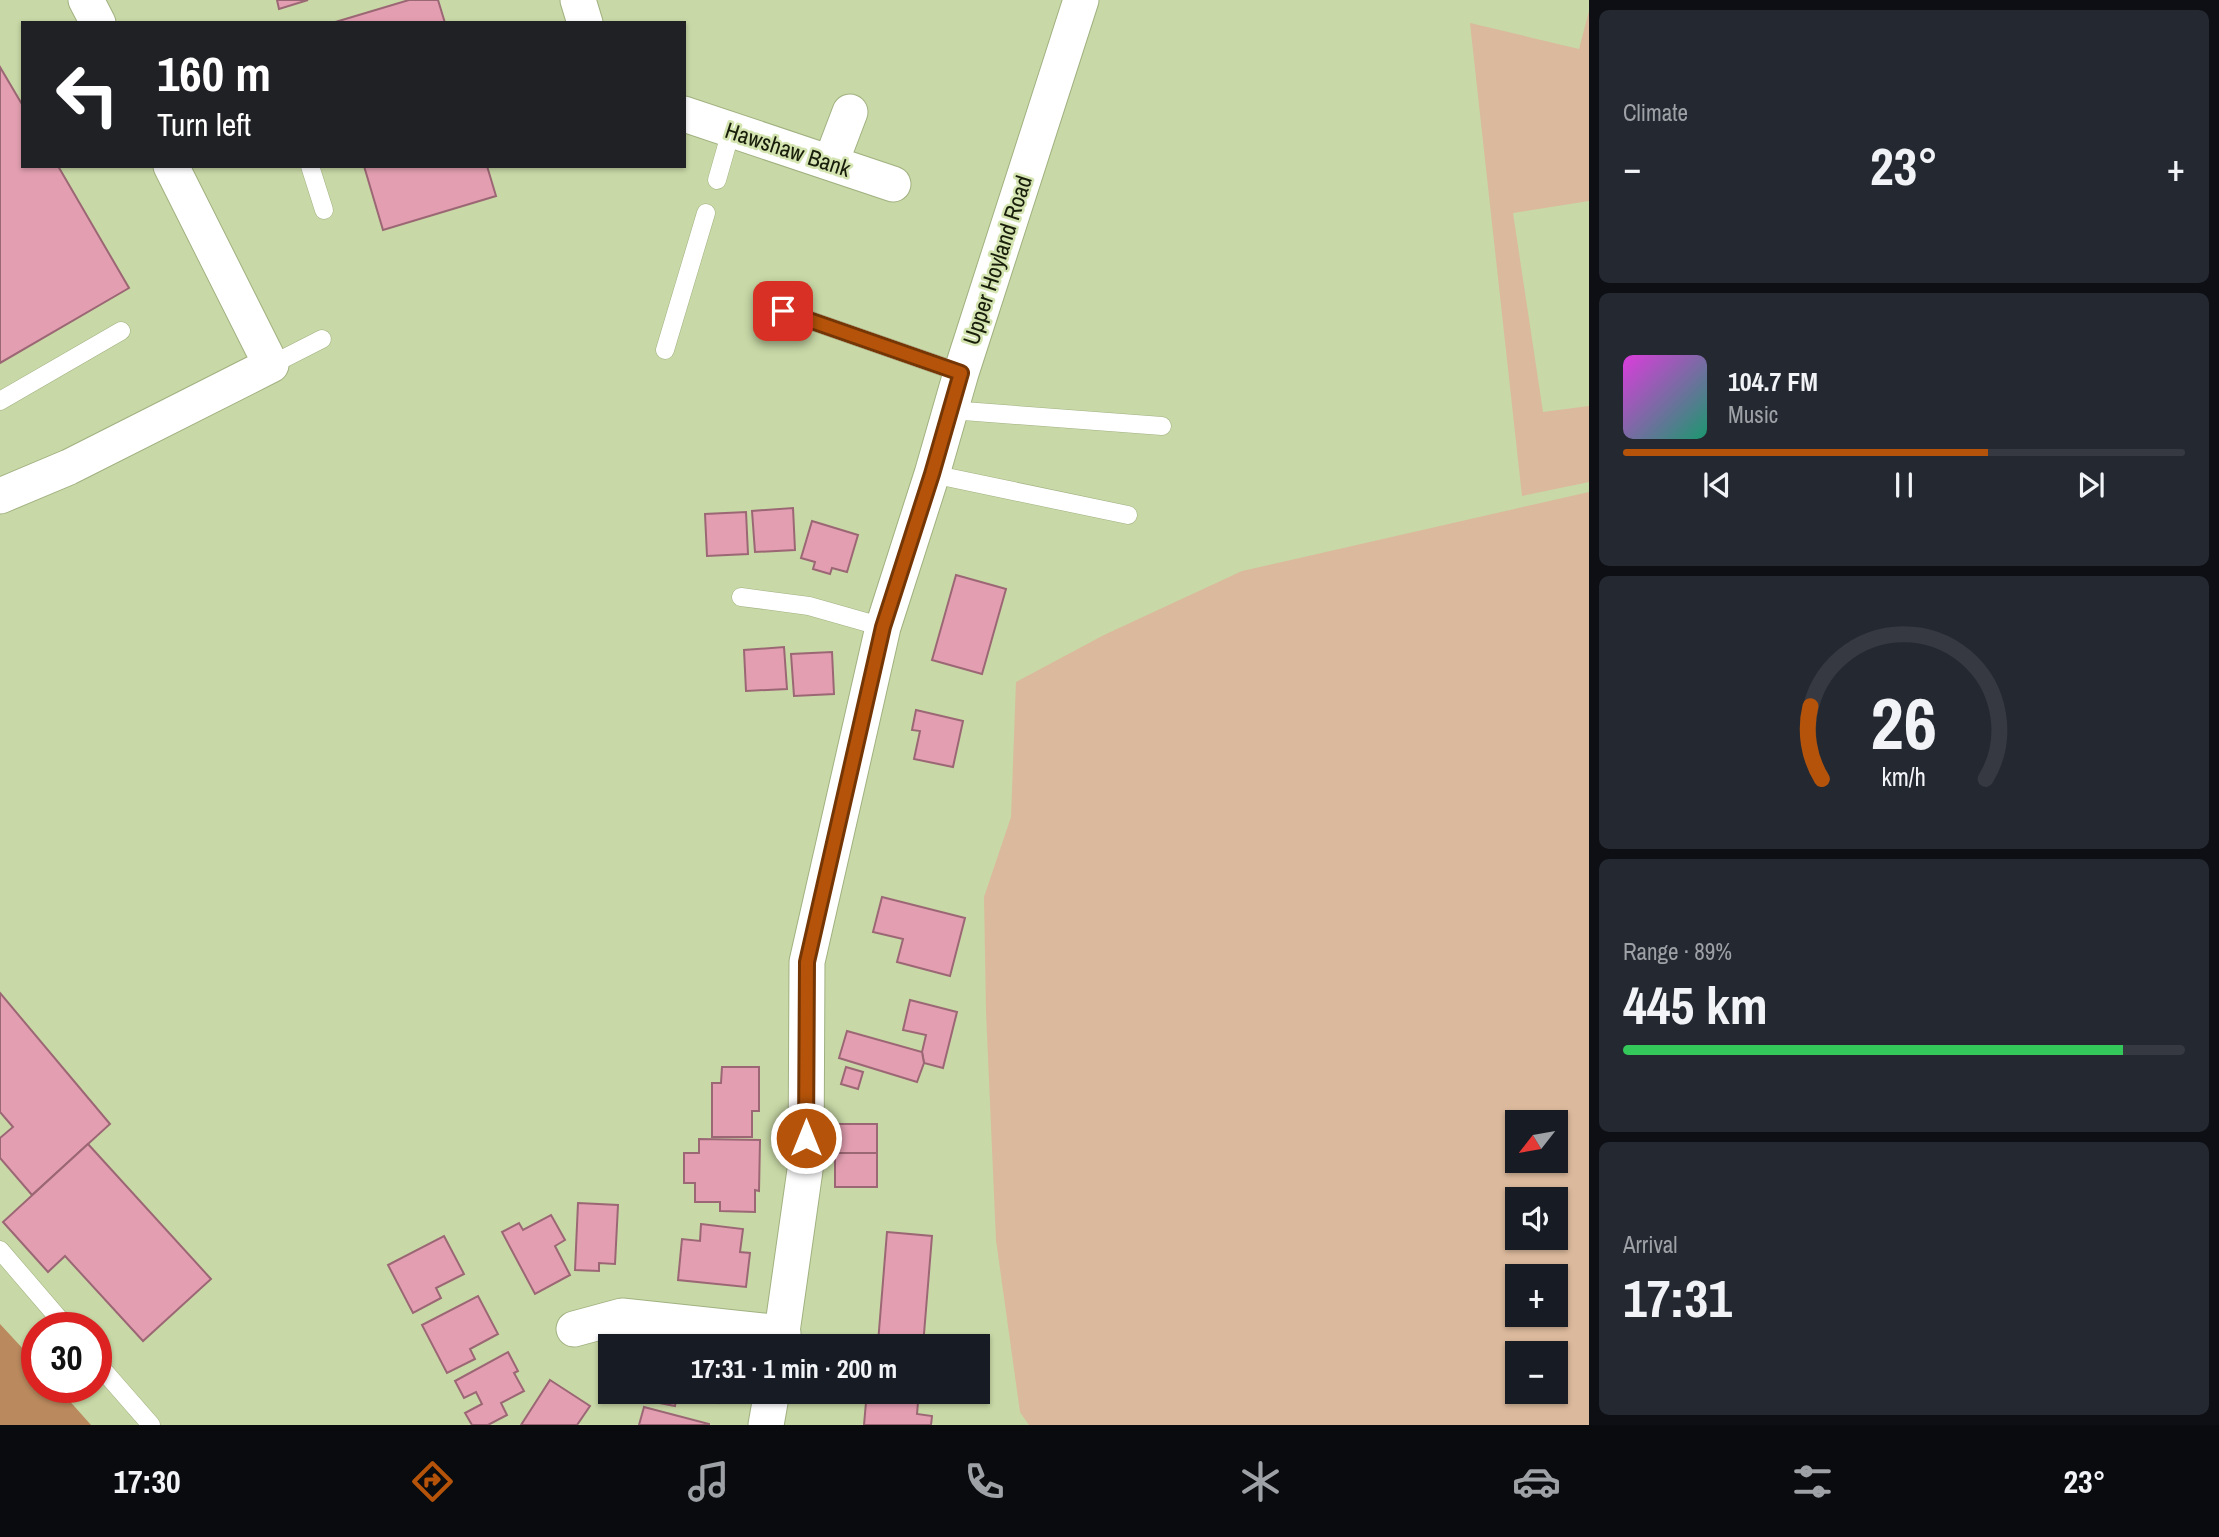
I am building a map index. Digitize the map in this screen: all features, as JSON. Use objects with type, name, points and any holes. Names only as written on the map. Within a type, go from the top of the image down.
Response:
[{"type":"street","points":[[86,0],[97,21]]},
{"type":"street","points":[[578,0],[585,21]]},
{"type":"street","name":"Upper Hoyland Road","points":[[782,1334],[806,1163],[807,962],[883,627],[961,373],[1081,0]]},
{"type":"street","points":[[831,162],[850,112]]},
{"type":"street","name":"Hawshaw Bank","points":[[686,115],[893,184]]},
{"type":"street","points":[[0,496],[69,467],[271,365],[172,168]]},
{"type":"street","points":[[575,1329],[622,1316],[746,1334]]},
{"type":"street","points":[[766,1425],[770,1404]]},
{"type":"lane","points":[[717,180],[731,131]]},
{"type":"lane","points":[[311,168],[324,210]]},
{"type":"lane","points":[[665,350],[706,213]]},
{"type":"lane","points":[[783,311],[961,373]]},
{"type":"lane","points":[[0,401],[121,331]]},
{"type":"lane","points":[[271,365],[322,339]]},
{"type":"lane","points":[[950,410],[1163,426]]},
{"type":"lane","points":[[932,474],[1128,515]]},
{"type":"lane","points":[[741,597],[809,606],[883,627]]},
{"type":"lane","points":[[0,1250],[53,1312]]},
{"type":"lane","points":[[112,1380],[151,1425]]},
{"type":"shaded area","points":[[1589,11],[1589,201],[1513,213],[1543,412],[1589,406],[1589,482],[1522,496],[1470,23],[1579,49]]},
{"type":"shaded area","points":[[1589,492],[1589,1425],[1029,1425],[1020,1412],[996,1240],[984,897],[1011,817],[1016,682],[1104,635],[1242,571]]},
{"type":"shaded area","points":[[0,1324],[21,1347],[21,1403],[71,1403],[91,1425],[0,1425]]},
{"type":"building","points":[[277,0],[308,0],[279,9]]},
{"type":"building","points":[[409,0],[438,0],[444,21],[339,21]]},
{"type":"building","points":[[0,67],[21,103],[21,168],[59,168],[129,288],[0,363]]},
{"type":"building","points":[[365,168],[488,168],[496,196],[383,230]]},
{"type":"building","points":[[793,508],[795,550],[755,552],[752,511]]},
{"type":"building","points":[[746,512],[748,554],[707,556],[705,514]]},
{"type":"building","points":[[812,521],[858,535],[847,572],[832,568],[830,574],[813,569],[815,562],[801,558]]},
{"type":"building","points":[[956,575],[1006,589],[982,674],[932,660]]},
{"type":"building","points":[[784,647],[787,689],[746,691],[744,650]]},
{"type":"building","points":[[832,652],[834,694],[794,696],[791,654]]},
{"type":"building","points":[[916,710],[963,721],[953,767],[914,759],[920,731],[912,730]]},
{"type":"building","points":[[882,897],[965,918],[950,976],[897,962],[903,939],[873,932]]},
{"type":"building","points":[[0,993],[110,1124],[32,1195],[0,1158],[0,1138],[13,1127],[0,1112]]},
{"type":"building","points":[[910,1000],[957,1012],[943,1068],[924,1063],[922,1052],[926,1035],[903,1030]]},
{"type":"building","points":[[847,1031],[922,1052],[924,1063],[917,1082],[839,1058]]},
{"type":"building","points":[[722,1067],[759,1067],[759,1111],[752,1111],[752,1137],[712,1137],[712,1083],[721,1083]]},
{"type":"building","points":[[846,1067],[863,1072],[858,1089],[841,1084]]},
{"type":"building","points":[[835,1124],[877,1124],[877,1153],[835,1153]]},
{"type":"building","points":[[699,1139],[760,1140],[759,1191],[755,1190],[755,1212],[720,1211],[720,1202],[695,1202],[695,1183],[684,1183],[684,1153],[699,1153]]},
{"type":"building","points":[[88,1144],[211,1279],[143,1341],[65,1256],[48,1272],[3,1222]]},
{"type":"building","points":[[835,1153],[877,1153],[877,1187],[835,1187]]},
{"type":"building","points":[[578,1203],[618,1205],[615,1264],[599,1263],[599,1271],[575,1270]]},
{"type":"building","points":[[551,1215],[565,1240],[555,1246],[570,1275],[535,1294],[502,1232],[519,1223],[523,1230]]},
{"type":"building","points":[[701,1224],[743,1229],[740,1252],[750,1253],[746,1287],[678,1280],[682,1239],[700,1241]]},
{"type":"building","points":[[887,1232],[932,1236],[924,1334],[879,1334]]},
{"type":"building","points":[[444,1236],[464,1274],[436,1288],[441,1298],[413,1313],[388,1265]]},
{"type":"building","points":[[478,1296],[498,1334],[470,1349],[475,1359],[447,1373],[422,1325]]},
{"type":"building","points":[[508,1352],[518,1371],[514,1373],[524,1391],[501,1403],[507,1415],[488,1425],[472,1425],[465,1413],[482,1404],[476,1392],[464,1398],[455,1381]]},
{"type":"building","points":[[550,1380],[590,1406],[577,1425],[521,1425]]},
{"type":"building","points":[[866,1404],[918,1404],[917,1414],[932,1416],[931,1425],[864,1425]]},
{"type":"building","points":[[644,1407],[709,1424],[709,1425],[639,1425]]},
{"type":"route","points":[[783,311],[961,373],[883,627],[807,962],[806,1138]]}]
